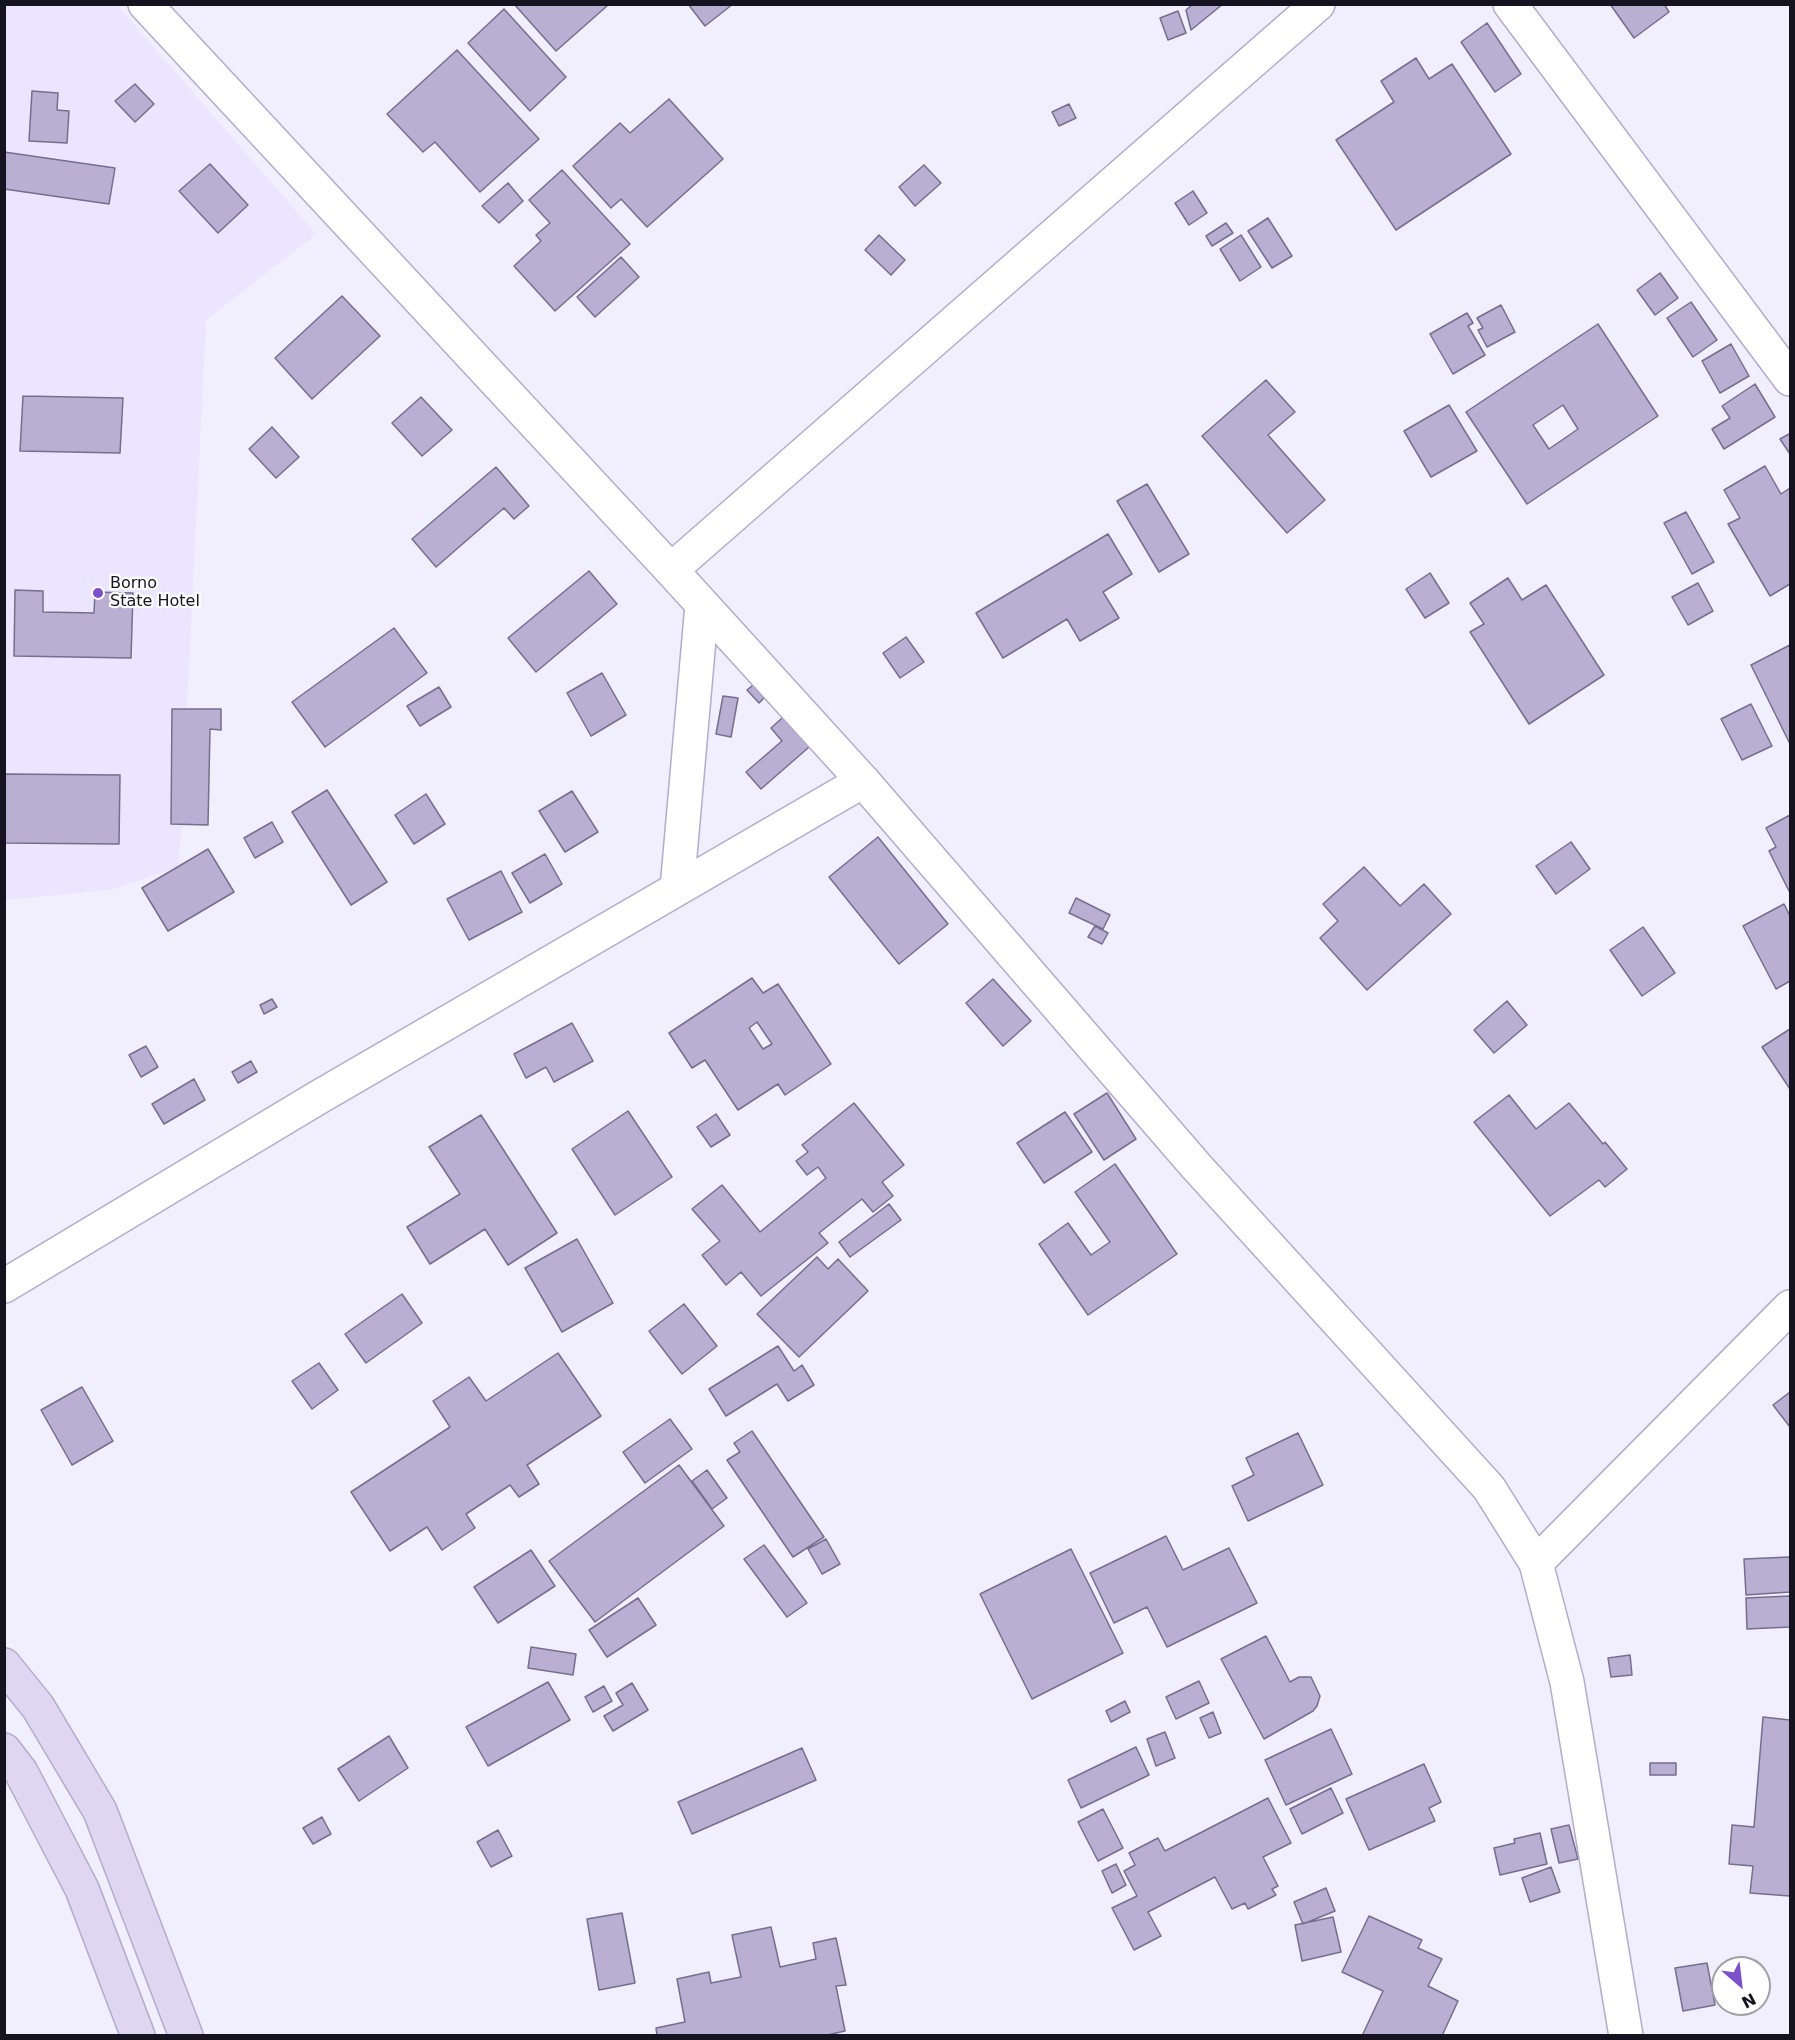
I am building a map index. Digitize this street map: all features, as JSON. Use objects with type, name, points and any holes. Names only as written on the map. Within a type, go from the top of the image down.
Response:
[{"type":"main road","points":[[4,1665],[38,1707],[100,1811],[186,2036]]},
{"type":"main road","points":[[4,1750],[21,1772],[82,1888],[138,2036]]},
{"type":"street","points":[[145,4],[702,604],[862,781],[1196,1166],[1489,1488],[1536,1563],[1567,1683],[1626,2036]]},
{"type":"street","points":[[671,570],[1318,4]]},
{"type":"street","points":[[1510,4],[1791,379]]},
{"type":"street","points":[[677,889],[702,604]]},
{"type":"street","points":[[4,1286],[309,1103],[862,781]]},
{"type":"street","points":[[1536,1563],[1791,1307]]},
{"type":"shaded area","name":"Borno State Hotel","points":[[5,5],[117,5],[316,234],[206,320],[179,866],[114,889],[5,900]]},
{"type":"building","points":[[514,4],[606,4],[607,6],[556,51]]},
{"type":"building","points":[[688,4],[733,4],[705,26]]},
{"type":"building","points":[[1193,4],[1223,4],[1191,30],[1186,10]]},
{"type":"building","points":[[1610,4],[1664,4],[1669,12],[1634,38]]},
{"type":"building","points":[[504,9],[566,77],[530,111],[468,43]]},
{"type":"building","points":[[1178,11],[1186,33],[1168,40],[1160,18]]},
{"type":"building","points":[[1487,23],[1521,74],[1495,92],[1461,42]]},
{"type":"building","points":[[457,50],[539,139],[480,192],[435,142],[423,152],[387,114]]},
{"type":"building","points":[[1416,58],[1429,79],[1452,64],[1511,154],[1396,230],[1336,140],[1394,102],[1381,81]]},
{"type":"building","points":[[135,84],[154,104],[135,122],[115,101]]},
{"type":"building","points":[[32,91],[58,93],[57,110],[69,111],[67,143],[29,141]]},
{"type":"building","points":[[669,99],[723,159],[647,227],[621,199],[611,208],[573,166],[620,123],[630,133]]},
{"type":"building","points":[[1069,104],[1076,118],[1059,126],[1052,112]]},
{"type":"building","points":[[4,152],[115,168],[109,204],[4,189]]},
{"type":"building","points":[[210,164],[248,205],[218,233],[179,191]]},
{"type":"building","points":[[924,165],[941,183],[915,206],[899,187]]},
{"type":"building","points":[[562,170],[630,244],[555,311],[514,266],[541,241],[536,235],[550,223],[529,200]]},
{"type":"building","points":[[508,183],[523,201],[499,223],[482,206]]},
{"type":"building","points":[[1193,191],[1207,213],[1189,225],[1175,203]]},
{"type":"building","points":[[1268,218],[1292,256],[1272,268],[1248,231]]},
{"type":"building","points":[[1226,223],[1233,233],[1212,246],[1206,236]]},
{"type":"building","points":[[879,235],[905,260],[891,275],[865,250]]},
{"type":"building","points":[[1241,235],[1261,267],[1240,281],[1220,249]]},
{"type":"building","points":[[621,257],[639,277],[595,317],[577,297]]},
{"type":"building","points":[[1660,273],[1678,298],[1655,315],[1637,290]]},
{"type":"building","points":[[342,296],[380,336],[312,399],[275,358]]},
{"type":"building","points":[[1691,302],[1717,340],[1693,357],[1667,318]]},
{"type":"building","points":[[1501,305],[1515,332],[1487,347],[1478,330],[1483,328],[1477,318]]},
{"type":"building","points":[[1467,313],[1473,323],[1468,326],[1485,355],[1453,374],[1430,334]]},
{"type":"building","points":[[1598,324],[1658,416],[1527,504],[1466,412]],"holes":[[[1563,405],[1578,429],[1549,449],[1533,425]]]},
{"type":"building","points":[[1731,344],[1749,376],[1720,393],[1702,361]]},
{"type":"building","points":[[1266,380],[1295,412],[1268,435],[1325,500],[1287,533],[1202,436]]},
{"type":"building","points":[[1755,384],[1775,417],[1724,449],[1712,429],[1730,418],[1722,406]]},
{"type":"building","points":[[23,396],[123,398],[120,453],[20,451]]},
{"type":"building","points":[[421,397],[452,430],[422,456],[392,423]]},
{"type":"building","points":[[1449,405],[1477,451],[1431,477],[1404,431]]},
{"type":"building","points":[[272,427],[299,457],[276,478],[249,449]]},
{"type":"building","points":[[1789,434],[1790,436],[1790,454],[1780,439]]},
{"type":"building","points":[[1765,466],[1781,494],[1790,488],[1790,584],[1770,596],[1728,524],[1740,518],[1724,490]]},
{"type":"building","points":[[496,467],[529,506],[514,519],[504,508],[436,567],[412,539]]},
{"type":"building","points":[[1147,484],[1189,554],[1159,572],[1117,501]]},
{"type":"building","points":[[1686,512],[1714,562],[1692,574],[1664,523]]},
{"type":"building","points":[[1108,534],[1132,574],[1103,592],[1119,618],[1080,641],[1067,619],[1003,658],[976,613]]},
{"type":"building","points":[[589,571],[617,604],[536,672],[508,638]]},
{"type":"building","points":[[1430,573],[1449,603],[1425,618],[1406,589]]},
{"type":"building","points":[[1508,578],[1522,600],[1546,585],[1604,675],[1529,724],[1470,632],[1484,624],[1470,603]]},
{"type":"building","points":[[1698,583],[1713,611],[1688,625],[1672,597]]},
{"type":"building","points":[[15,590],[43,591],[43,612],[94,613],[95,592],[133,593],[131,658],[14,656]]},
{"type":"building","points":[[394,628],[427,673],[325,747],[292,702]]},
{"type":"building","points":[[906,637],[924,662],[900,678],[883,653]]},
{"type":"building","points":[[1790,645],[1790,744],[1751,665]]},
{"type":"building","points":[[602,673],[626,715],[591,736],[567,693]]},
{"type":"building","points":[[753,685],[764,698],[759,703],[747,690]]},
{"type":"building","points":[[439,687],[451,707],[420,726],[407,706]]},
{"type":"building","points":[[723,696],[738,698],[731,737],[716,734]]},
{"type":"building","points":[[1751,704],[1772,746],[1742,760],[1721,719]]},
{"type":"building","points":[[172,709],[221,709],[221,730],[210,729],[208,825],[171,824]]},
{"type":"building","points":[[790,711],[816,741],[761,789],[746,772],[782,741],[771,728]]},
{"type":"building","points":[[4,774],[120,775],[119,844],[4,843]]},
{"type":"building","points":[[327,790],[387,882],[351,905],[292,812]]},
{"type":"building","points":[[572,791],[598,832],[565,852],[539,811]]},
{"type":"building","points":[[426,794],[445,824],[414,844],[395,815]]},
{"type":"building","points":[[1790,815],[1790,893],[1769,851],[1776,847],[1766,828]]},
{"type":"building","points":[[272,822],[283,842],[255,858],[244,838]]},
{"type":"building","points":[[878,837],[948,924],[899,964],[829,877]]},
{"type":"building","points":[[1571,842],[1590,869],[1556,894],[1536,866]]},
{"type":"building","points":[[208,849],[234,892],[168,931],[142,888]]},
{"type":"building","points":[[545,854],[562,884],[530,903],[512,873]]},
{"type":"building","points":[[1364,867],[1400,906],[1424,884],[1451,914],[1367,990],[1320,938],[1338,921],[1323,904]]},
{"type":"building","points":[[501,871],[522,912],[469,940],[447,899]]},
{"type":"building","points":[[1076,898],[1110,915],[1103,929],[1069,913]]},
{"type":"building","points":[[1784,904],[1790,916],[1790,981],[1776,989],[1743,926]]},
{"type":"building","points":[[1095,926],[1108,933],[1102,944],[1088,937]]},
{"type":"building","points":[[1643,927],[1675,973],[1642,996],[1610,950]]},
{"type":"building","points":[[752,978],[763,993],[778,984],[831,1064],[785,1095],[778,1084],[738,1110],[705,1060],[692,1068],[669,1033]],"holes":[[[757,1022],[772,1044],[763,1049],[749,1028]]]},
{"type":"building","points":[[993,979],[1031,1021],[1003,1046],[966,1003]]},
{"type":"building","points":[[272,999],[277,1007],[264,1014],[260,1005]]},
{"type":"building","points":[[1507,1001],[1527,1025],[1494,1053],[1474,1030]]},
{"type":"building","points":[[572,1023],[593,1061],[554,1082],[546,1067],[526,1078],[514,1054]]},
{"type":"building","points":[[1790,1029],[1790,1089],[1762,1047]]},
{"type":"building","points":[[146,1046],[158,1067],[141,1077],[129,1055]]},
{"type":"building","points":[[251,1061],[257,1072],[238,1083],[232,1072]]},
{"type":"building","points":[[194,1079],[205,1100],[164,1124],[152,1104]]},
{"type":"building","points":[[1107,1093],[1136,1139],[1104,1160],[1074,1114]]},
{"type":"building","points":[[1509,1095],[1536,1129],[1569,1103],[1627,1169],[1605,1187],[1599,1180],[1550,1216],[1474,1122]]},
{"type":"building","points":[[854,1103],[904,1165],[882,1182],[893,1196],[873,1212],[862,1199],[819,1233],[828,1243],[761,1296],[741,1272],[726,1285],[702,1255],[720,1241],[692,1209],[722,1185],[760,1232],[826,1178],[818,1167],[807,1175],[796,1161],[808,1152],[802,1145]]},
{"type":"building","points":[[628,1111],[672,1177],[615,1215],[572,1149]]},
{"type":"building","points":[[1065,1112],[1092,1152],[1044,1183],[1017,1143]]},
{"type":"building","points":[[716,1114],[730,1135],[711,1147],[697,1127]]},
{"type":"building","points":[[481,1115],[557,1233],[508,1265],[485,1229],[430,1264],[407,1227],[460,1194],[429,1147]]},
{"type":"building","points":[[1115,1164],[1177,1254],[1088,1315],[1039,1244],[1068,1223],[1091,1255],[1110,1242],[1075,1192]]},
{"type":"building","points":[[889,1204],[901,1220],[850,1257],[839,1242]]},
{"type":"building","points":[[577,1239],[613,1303],[562,1332],[525,1268]]},
{"type":"building","points":[[817,1257],[828,1269],[838,1259],[868,1291],[799,1357],[757,1314]]},
{"type":"building","points":[[402,1294],[422,1323],[366,1363],[345,1334]]},
{"type":"building","points":[[684,1304],[717,1346],[682,1374],[649,1331]]},
{"type":"building","points":[[778,1346],[794,1371],[802,1365],[814,1385],[788,1401],[777,1384],[726,1416],[709,1389]]},
{"type":"building","points":[[558,1353],[601,1416],[527,1465],[539,1484],[519,1497],[510,1485],[466,1514],[475,1528],[442,1550],[427,1527],[390,1551],[351,1492],[450,1427],[433,1401],[469,1377],[486,1401]]},
{"type":"building","points":[[319,1363],[338,1390],[312,1409],[292,1381]]},
{"type":"building","points":[[82,1387],[113,1441],[72,1465],[41,1410]]},
{"type":"building","points":[[1790,1392],[1790,1427],[1773,1405]]},
{"type":"building","points":[[670,1419],[692,1449],[645,1483],[623,1452]]},
{"type":"building","points":[[752,1431],[824,1537],[793,1557],[727,1460],[740,1452],[734,1443]]},
{"type":"building","points":[[1298,1433],[1323,1485],[1248,1521],[1232,1486],[1254,1475],[1246,1458]]},
{"type":"building","points":[[679,1465],[724,1526],[595,1622],[549,1561]]},
{"type":"building","points":[[707,1470],[727,1498],[712,1509],[692,1481]]},
{"type":"building","points":[[1166,1536],[1183,1570],[1229,1548],[1257,1603],[1167,1647],[1147,1607],[1114,1623],[1090,1573]]},
{"type":"building","points":[[826,1539],[840,1564],[822,1574],[808,1549]]},
{"type":"building","points":[[764,1545],[807,1603],[787,1617],[744,1559]]},
{"type":"building","points":[[1071,1549],[1123,1653],[1032,1699],[980,1594]]},
{"type":"building","points":[[531,1550],[555,1586],[498,1623],[474,1587]]},
{"type":"building","points":[[1790,1557],[1790,1592],[1746,1595],[1744,1559]]},
{"type":"building","points":[[1790,1596],[1790,1627],[1747,1629],[1746,1598]]},
{"type":"building","points":[[638,1598],[656,1625],[607,1657],[589,1630]]},
{"type":"building","points":[[1266,1636],[1290,1682],[1299,1677],[1311,1677],[1320,1696],[1313,1711],[1264,1739],[1221,1659]]},
{"type":"building","points":[[531,1647],[576,1654],[573,1675],[528,1668]]},
{"type":"building","points":[[1630,1655],[1632,1675],[1611,1677],[1608,1658]]},
{"type":"building","points":[[1199,1681],[1209,1703],[1176,1719],[1166,1697]]},
{"type":"building","points":[[548,1682],[570,1720],[488,1766],[466,1727]]},
{"type":"building","points":[[632,1683],[648,1710],[613,1731],[604,1716],[623,1705],[616,1693]]},
{"type":"building","points":[[604,1686],[612,1701],[593,1712],[585,1697]]},
{"type":"building","points":[[1125,1701],[1130,1712],[1111,1722],[1106,1711]]},
{"type":"building","points":[[1213,1712],[1221,1733],[1209,1738],[1200,1718]]},
{"type":"building","points":[[1763,1717],[1790,1720],[1790,1896],[1750,1893],[1753,1866],[1729,1864],[1732,1825],[1754,1827]]},
{"type":"building","points":[[1331,1729],[1352,1774],[1286,1805],[1265,1760]]},
{"type":"building","points":[[1165,1732],[1175,1758],[1156,1766],[1147,1739]]},
{"type":"building","points":[[389,1736],[408,1768],[359,1801],[338,1769]]},
{"type":"building","points":[[1136,1747],[1149,1775],[1081,1808],[1068,1780]]},
{"type":"building","points":[[802,1748],[816,1780],[692,1834],[678,1802]]},
{"type":"building","points":[[1650,1763],[1676,1763],[1676,1775],[1650,1775]]},
{"type":"building","points":[[1424,1764],[1441,1802],[1429,1808],[1435,1821],[1369,1850],[1346,1799]]},
{"type":"building","points":[[1331,1788],[1343,1813],[1302,1834],[1290,1809]]},
{"type":"building","points":[[1268,1798],[1291,1843],[1263,1857],[1278,1886],[1272,1889],[1276,1895],[1248,1909],[1245,1903],[1232,1909],[1215,1877],[1148,1912],[1161,1936],[1134,1950],[1112,1908],[1137,1896],[1124,1871],[1135,1865],[1129,1853],[1158,1838],[1165,1851]]},
{"type":"building","points":[[1103,1809],[1123,1848],[1098,1861],[1078,1822]]},
{"type":"building","points":[[322,1817],[331,1834],[313,1844],[303,1828]]},
{"type":"building","points":[[1569,1825],[1578,1859],[1559,1863],[1551,1829]]},
{"type":"building","points":[[498,1830],[512,1856],[491,1867],[477,1842]]},
{"type":"building","points":[[1540,1833],[1547,1864],[1500,1875],[1494,1848],[1515,1843],[1514,1839]]},
{"type":"building","points":[[1116,1864],[1126,1885],[1112,1893],[1102,1871]]},
{"type":"building","points":[[1551,1867],[1560,1892],[1530,1902],[1522,1878]]},
{"type":"building","points":[[1326,1888],[1335,1911],[1303,1924],[1294,1902]]},
{"type":"building","points":[[622,1913],[635,1983],[599,1990],[587,1919]]},
{"type":"building","points":[[1369,1916],[1422,1940],[1418,1948],[1442,1959],[1428,1986],[1458,2001],[1442,2036],[1362,2036],[1383,1991],[1342,1972]]},
{"type":"building","points":[[1333,1917],[1341,1952],[1302,1961],[1295,1925]]},
{"type":"building","points":[[771,1927],[780,1967],[816,1959],[813,1943],[836,1938],[846,1985],[836,1986],[845,2031],[823,2036],[657,2036],[656,2028],[685,2022],[677,1979],[709,1972],[711,1983],[741,1977],[732,1935]]},
{"type":"building","points":[[1707,1963],[1711,1984],[1711,2006],[1683,2011],[1675,1968]]},
{"type":"place","name":"Borno State Hotel","points":[[98,593]]}]
